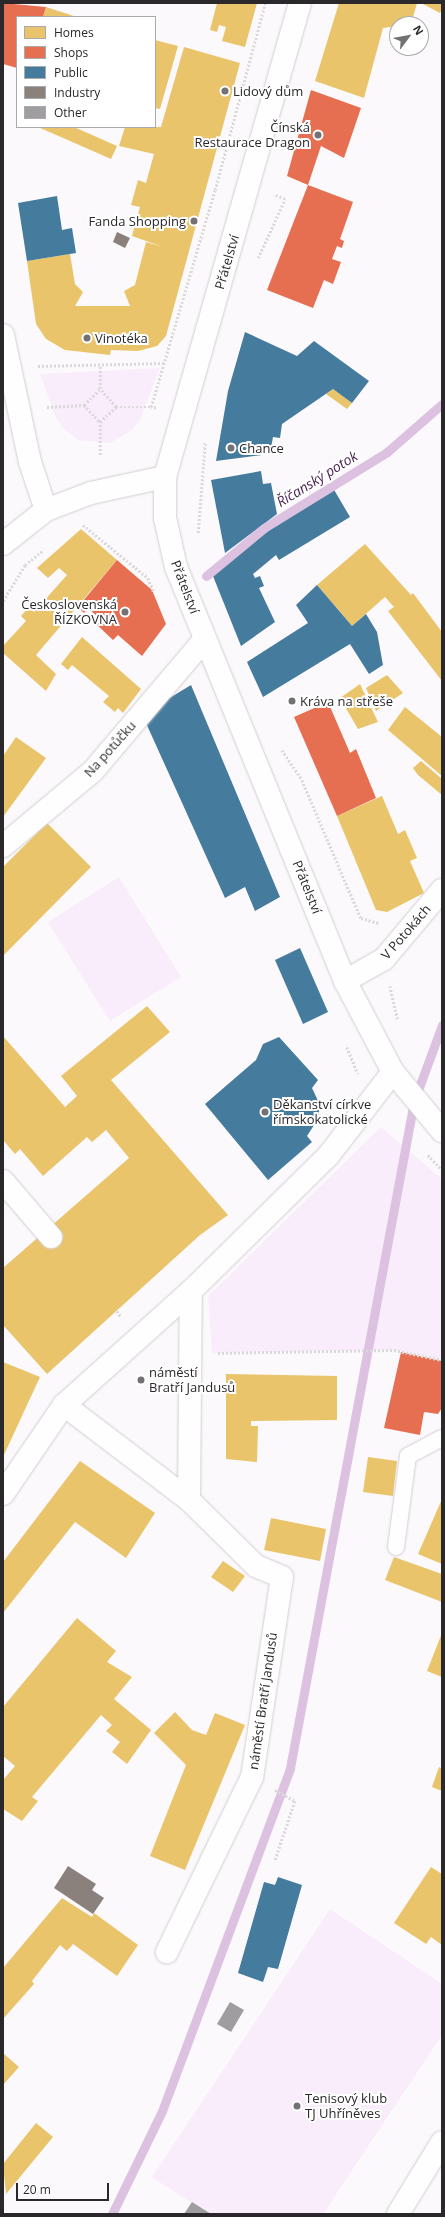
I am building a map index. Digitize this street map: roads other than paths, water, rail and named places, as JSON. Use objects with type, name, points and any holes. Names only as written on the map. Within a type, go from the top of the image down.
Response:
[{"type":"street","name":"Přátelství","points":[[300,3],[166,477],[169,542],[205,639],[345,981],[398,1079],[442,1131]]},
{"type":"street","points":[[3,335],[30,462],[46,510]]},
{"type":"street","points":[[3,544],[46,510],[91,493],[166,477]]},
{"type":"street","name":"Na potůčku","points":[[3,846],[92,771],[205,639]]},
{"type":"street","name":"V Potokách","points":[[345,981],[384,959],[442,890]]},
{"type":"street","points":[[3,1494],[64,1405],[191,1291],[328,1156],[398,1079]]},
{"type":"street","points":[[3,1181],[51,1237]]},
{"type":"street","points":[[189,1500],[191,1291]]},
{"type":"street","points":[[64,1405],[189,1500]]},
{"type":"street","name":"náměstí Bratří Jandusů","points":[[167,1952],[252,1777],[282,1577],[256,1566],[189,1500]]},
{"type":"street","points":[[398,2214],[442,2142]]},
{"type":"lane","points":[[396,1547],[408,1456],[442,1438]]},
{"type":"waterway","name":"Říčanský potok","points":[[206,576],[264,528],[387,452],[442,404]]},
{"type":"waterway","points":[[112,2214],[162,2111],[290,1768],[414,1101],[442,1025]]},
{"type":"place","name":"Lidový dům","points":[[225,91]]},
{"type":"place","name":"Čínská Restaurace Dragon","points":[[318,135]]},
{"type":"place","name":"Fanda Shopping","points":[[194,221]]},
{"type":"place","name":"Vinotéka","points":[[87,338]]},
{"type":"place","name":"Chance","points":[[231,448]]},
{"type":"place","name":"Československá ŘÍZKOVNA","points":[[125,612]]},
{"type":"place","name":"Kráva na střeše","points":[[292,701]]},
{"type":"place","name":"Děkanství církve římskokatolické","points":[[265,1112]]},
{"type":"place","name":"náměstí Bratří Jandusů","points":[[141,1380]]},
{"type":"place","name":"Tenisový klub TJ Uhříněves","points":[[297,2106]]}]
